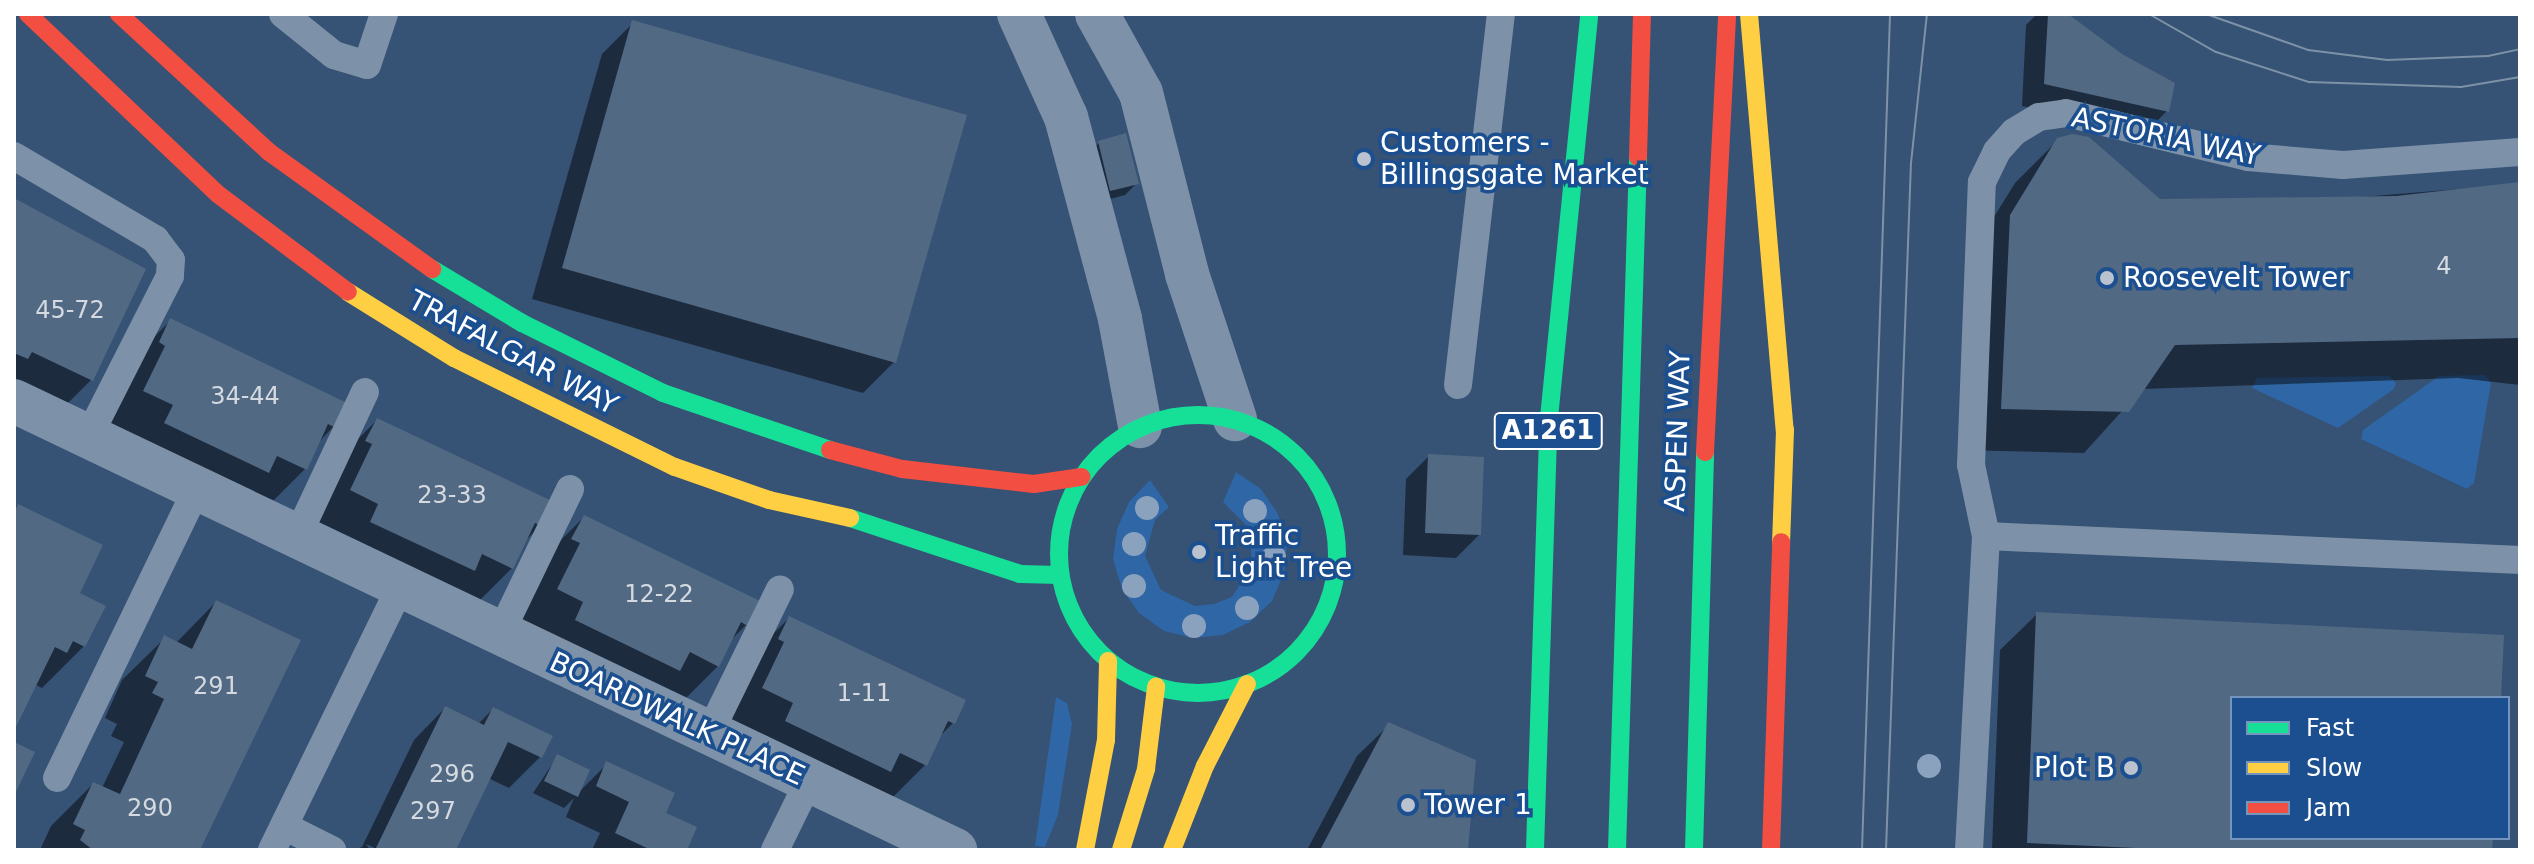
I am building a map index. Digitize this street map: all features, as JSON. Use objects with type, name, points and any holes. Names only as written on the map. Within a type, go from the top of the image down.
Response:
[{"type":"main road","name":"TRAFALGAR WAY","points":[[28,14],[219,195],[355,297],[454,358],[675,467],[1020,574],[1060,575]]},
{"type":"main road","name":"TRAFALGAR WAY","points":[[119,14],[269,152],[407,254],[522,323],[663,393],[719,418],[902,469],[1034,484],[1081,477]]},
{"type":"main road","name":"A1261","points":[[1535,850],[1548,428],[1589,14]]},
{"type":"main road","name":"ASPEN WAY","points":[[1617,850],[1642,14]]},
{"type":"main road","name":"ASPEN WAY","points":[[1694,850],[1707,360],[1727,14]]},
{"type":"main road","points":[[1749,14],[1785,430],[1771,850]]},
{"type":"main road","points":[[1187,414],[1235,419],[1267,432],[1295,452],[1317,479],[1337,544],[1335,580],[1323,613],[1305,644],[1278,668],[1247,684],[1217,692],[1156,687],[1108,661],[1076,622],[1060,575],[1061,524],[1081,477],[1107,447],[1140,426],[1187,414]]},
{"type":"main road","points":[[1085,850],[1106,740],[1108,661]]},
{"type":"main road","points":[[1172,850],[1205,766],[1247,684]]},
{"type":"main road","points":[[1121,850],[1146,769],[1156,687]]},
{"type":"street","points":[[1019,14],[1066,117],[1120,319],[1140,426]]},
{"type":"street","points":[[1097,14],[1141,93],[1187,274],[1235,419]]},
{"type":"street","name":"BOARDWALK PLACE","points":[[14,401],[955,850]]},
{"type":"lane","points":[[283,14],[334,55],[367,65],[384,14]]},
{"type":"lane","points":[[1458,385],[1501,14]]},
{"type":"lane","name":"ASTORIA WAY","points":[[1969,850],[1986,536],[1971,465],[1982,182],[1997,151],[2014,132],[2039,117],[2066,113],[2248,157],[2343,165],[2520,152]]},
{"type":"lane","points":[[14,156],[155,239],[171,260],[170,276],[89,436]]},
{"type":"lane","points":[[297,537],[365,392]]},
{"type":"lane","points":[[57,778],[197,489]]},
{"type":"lane","points":[[500,634],[570,489]]},
{"type":"lane","points":[[1986,536],[2520,560]]},
{"type":"lane","points":[[332,850],[278,838],[400,587]]},
{"type":"lane","points":[[709,734],[780,589]]},
{"type":"lane","points":[[775,850],[809,781]]},
{"type":"shaded area","points":[[2485,375],[2491,383],[2474,483],[2467,489],[2361,439],[2363,430],[2439,376]]},
{"type":"shaded area","points":[[2389,376],[2396,383],[2394,389],[2338,428],[2252,388],[2257,378]]},
{"type":"shaded area","points":[[1236,472],[1261,489],[1278,514],[1287,543],[1284,573],[1272,601],[1250,622],[1223,635],[1193,638],[1164,631],[1139,613],[1122,589],[1113,559],[1117,529],[1129,502],[1150,480],[1169,507],[1155,520],[1145,556],[1161,590],[1195,606],[1214,604],[1232,597],[1252,565],[1249,528],[1223,502]]},
{"type":"shaded area","points":[[1056,697],[1067,703],[1072,724],[1058,815],[1045,847],[1035,846]]},
{"type":"building","points":[[2048,14],[2068,14],[2122,54],[2175,83],[2169,112],[2044,84]]},
{"type":"building","points":[[632,20],[967,115],[896,363],[562,268]]},
{"type":"building","points":[[1126,133],[1139,184],[1110,191],[1098,141]]},
{"type":"building","points":[[2072,134],[2089,137],[2160,199],[2396,196],[2520,182],[2520,338],[2175,345],[2129,412],[2001,409],[2010,215],[2057,138]]},
{"type":"building","points":[[14,198],[146,269],[93,381],[32,352],[28,359],[14,353]]},
{"type":"building","points":[[170,318],[347,403],[336,428],[328,424],[307,470],[277,456],[269,473],[164,423],[173,405],[143,391],[165,346],[159,342]]},
{"type":"building","points":[[377,418],[554,502],[542,526],[535,523],[513,569],[482,554],[475,571],[370,522],[378,504],[350,490],[372,444],[365,441]]},
{"type":"building","points":[[1428,454],[1484,457],[1481,535],[1425,533]]},
{"type":"building","points":[[18,504],[103,545],[80,593],[106,606],[85,647],[73,641],[67,653],[55,647],[14,731],[14,514]]},
{"type":"building","points":[[584,515],[760,601],[748,626],[741,622],[719,667],[690,652],[680,671],[575,620],[583,602],[557,589],[580,543],[571,539]]},
{"type":"building","points":[[216,600],[301,640],[200,850],[93,850],[80,840],[85,830],[73,824],[93,782],[120,794],[164,699],[152,693],[158,682],[145,676],[164,635],[192,649]]},
{"type":"building","name":"Plot B","points":[[2036,612],[2504,635],[2501,696],[2230,696],[2230,840],[2493,840],[2492,850],[2180,850],[2027,843]]},
{"type":"building","points":[[789,616],[966,700],[955,724],[948,721],[927,766],[900,753],[891,772],[785,721],[793,703],[762,688],[784,642],[778,639]]},
{"type":"building","points":[[445,706],[484,725],[493,707],[553,736],[542,758],[508,742],[456,850],[375,850]]},
{"type":"building","name":"Tower 1","points":[[1388,722],[1476,760],[1468,850],[1320,850]]},
{"type":"building","points":[[14,742],[35,752],[14,796]]},
{"type":"building","points":[[557,754],[590,770],[578,797],[544,781]]},
{"type":"building","points":[[606,761],[675,793],[666,813],[697,827],[687,850],[651,850],[615,833],[629,802],[596,786]]},
{"type":"tram line","points":[[1862,850],[1890,14]]},
{"type":"tram line","points":[[1886,850],[1911,163],[1927,14]]},
{"type":"tram line","points":[[2149,14],[2216,52],[2309,82],[2461,87],[2520,77]]},
{"type":"tram line","points":[[2206,14],[2308,50],[2387,60],[2488,56],[2520,49]]},
{"type":"traffic: fast","points":[[1535,850],[1548,428],[1589,14]]},
{"type":"traffic: fast","points":[[1617,850],[1638,157]]},
{"type":"traffic: fast","points":[[432,269],[522,323],[663,393],[830,450]]},
{"type":"traffic: fast","points":[[1198,415],[1238,421],[1264,431],[1296,456],[1321,488],[1331,514],[1337,554],[1331,594],[1321,620],[1296,652],[1264,677],[1238,687],[1198,693],[1158,687],[1132,677],[1100,652],[1075,620],[1065,594],[1059,554],[1065,514],[1075,488],[1100,456],[1132,431],[1158,421],[1198,415]]},
{"type":"traffic: fast","points":[[1694,850],[1705,452]]},
{"type":"traffic: fast","points":[[850,518],[1020,574],[1060,575]]},
{"type":"traffic: slow","points":[[1749,14],[1785,430],[1781,542]]},
{"type":"traffic: slow","points":[[348,292],[454,358],[675,467],[769,500],[850,518]]},
{"type":"traffic: slow","points":[[1085,850],[1106,740],[1108,661]]},
{"type":"traffic: slow","points":[[1172,850],[1205,766],[1247,684]]},
{"type":"traffic: slow","points":[[1121,850],[1146,769],[1156,687]]},
{"type":"traffic: jam","points":[[28,14],[219,195],[348,292]]},
{"type":"traffic: jam","points":[[119,14],[269,152],[432,269]]},
{"type":"traffic: jam","points":[[1638,157],[1642,14]]},
{"type":"traffic: jam","points":[[1705,452],[1727,16]]},
{"type":"traffic: jam","points":[[830,450],[902,469],[1034,484],[1081,477]]},
{"type":"traffic: jam","points":[[1771,850],[1781,542]]},
{"type":"place","name":"Customers - Billingsgate Market","points":[[1364,159]]},
{"type":"place","name":"Roosevelt Tower","points":[[2107,278]]},
{"type":"place","name":"Traffic Light Tree","points":[[1199,552]]},
{"type":"place","name":"Plot B","points":[[2131,768]]},
{"type":"place","name":"Tower 1","points":[[1408,805]]}]
